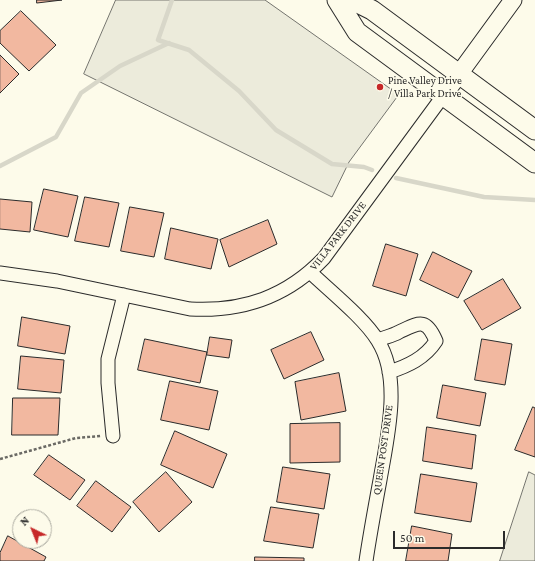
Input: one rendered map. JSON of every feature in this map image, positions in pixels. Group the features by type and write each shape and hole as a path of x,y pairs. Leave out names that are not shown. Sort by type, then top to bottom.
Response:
{"main road":[{"path":"336,0 357,32 535,163"},
{"path":"352,0 372,10 535,130"}],"street":[{"path":"443,96 513,0"},
{"name":"VILLA PARK DRIVE","path":"0,273 57,281 190,309 230,308 249,304 278,293 310,272 348,226 387,170 443,96"},
{"name":"QUEEN POST DRIVE","path":"310,272 355,315 378,340 386,356 391,394 389,423 366,561"},
{"path":"114,436 108,383 108,359 124,295"},
{"path":"378,340 399,333 415,324 424,325 431,328 436,341 431,349 411,364 389,372"}],"path":[{"path":"0,459 76,438 114,436"}],"shaded area":[{"path":"116,0 265,0 395,92 397,97 349,162 332,197 84,74"},
{"path":"529,472 535,475 535,561 500,561"}],"building":[{"path":"37,0 62,0 37,3"},
{"path":"21,11 56,45 29,71 0,43 0,31"},
{"path":"0,55 19,74 0,93"},
{"path":"44,189 78,196 68,237 34,230"},
{"path":"85,197 119,203 109,247 75,241"},
{"path":"0,199 32,202 30,232 0,229"},
{"path":"130,207 164,213 154,257 121,251"},
{"path":"268,220 277,244 229,267 220,240"},
{"path":"171,228 218,239 211,269 165,259"},
{"path":"386,244 418,254 406,296 373,286"},
{"path":"433,252 472,271 458,298 420,280"},
{"path":"503,279 521,308 482,330 464,301"},
{"path":"22,317 70,326 65,354 18,346"},
{"path":"311,332 324,360 284,379 271,350"},
{"path":"210,337 232,340 229,358 207,355"},
{"path":"145,339 207,352 200,383 138,370"},
{"path":"482,339 512,344 505,385 475,380"},
{"path":"21,356 64,360 61,393 18,389"},
{"path":"339,373 346,411 301,420 295,382"},
{"path":"170,381 218,391 209,430 161,420"},
{"path":"443,385 486,393 480,426 437,418"},
{"path":"13,398 60,398 58,435 12,435"},
{"path":"533,407 535,408 535,457 515,450"},
{"path":"340,423 340,462 290,463 290,424"},
{"path":"427,427 476,435 472,469 423,461"},
{"path":"175,431 227,454 213,488 161,465"},
{"path":"49,455 85,480 70,500 34,475"},
{"path":"283,467 330,474 324,509 277,502"},
{"path":"166,472 192,502 159,532 133,502"},
{"path":"421,474 477,483 471,522 415,513"},
{"path":"96,481 131,507 112,532 77,506"},
{"path":"271,507 319,514 313,548 264,541"},
{"path":"412,526 452,534 448,561 406,561"},
{"path":"8,536 12,538 12,549 32,549 46,557 44,561 0,561 0,553"},
{"path":"255,557 304,558 304,561 255,561"}],"waterway":[{"path":"172,0 158,40 189,50 239,91 276,130 332,164 364,167 372,170"},
{"path":"0,166 56,137 81,93 120,66 169,43"},
{"path":"396,178 484,197 535,200"}],"place":[{"name":"Pine Valley Drive / Villa Park Drive","path":"380,87"}]}
